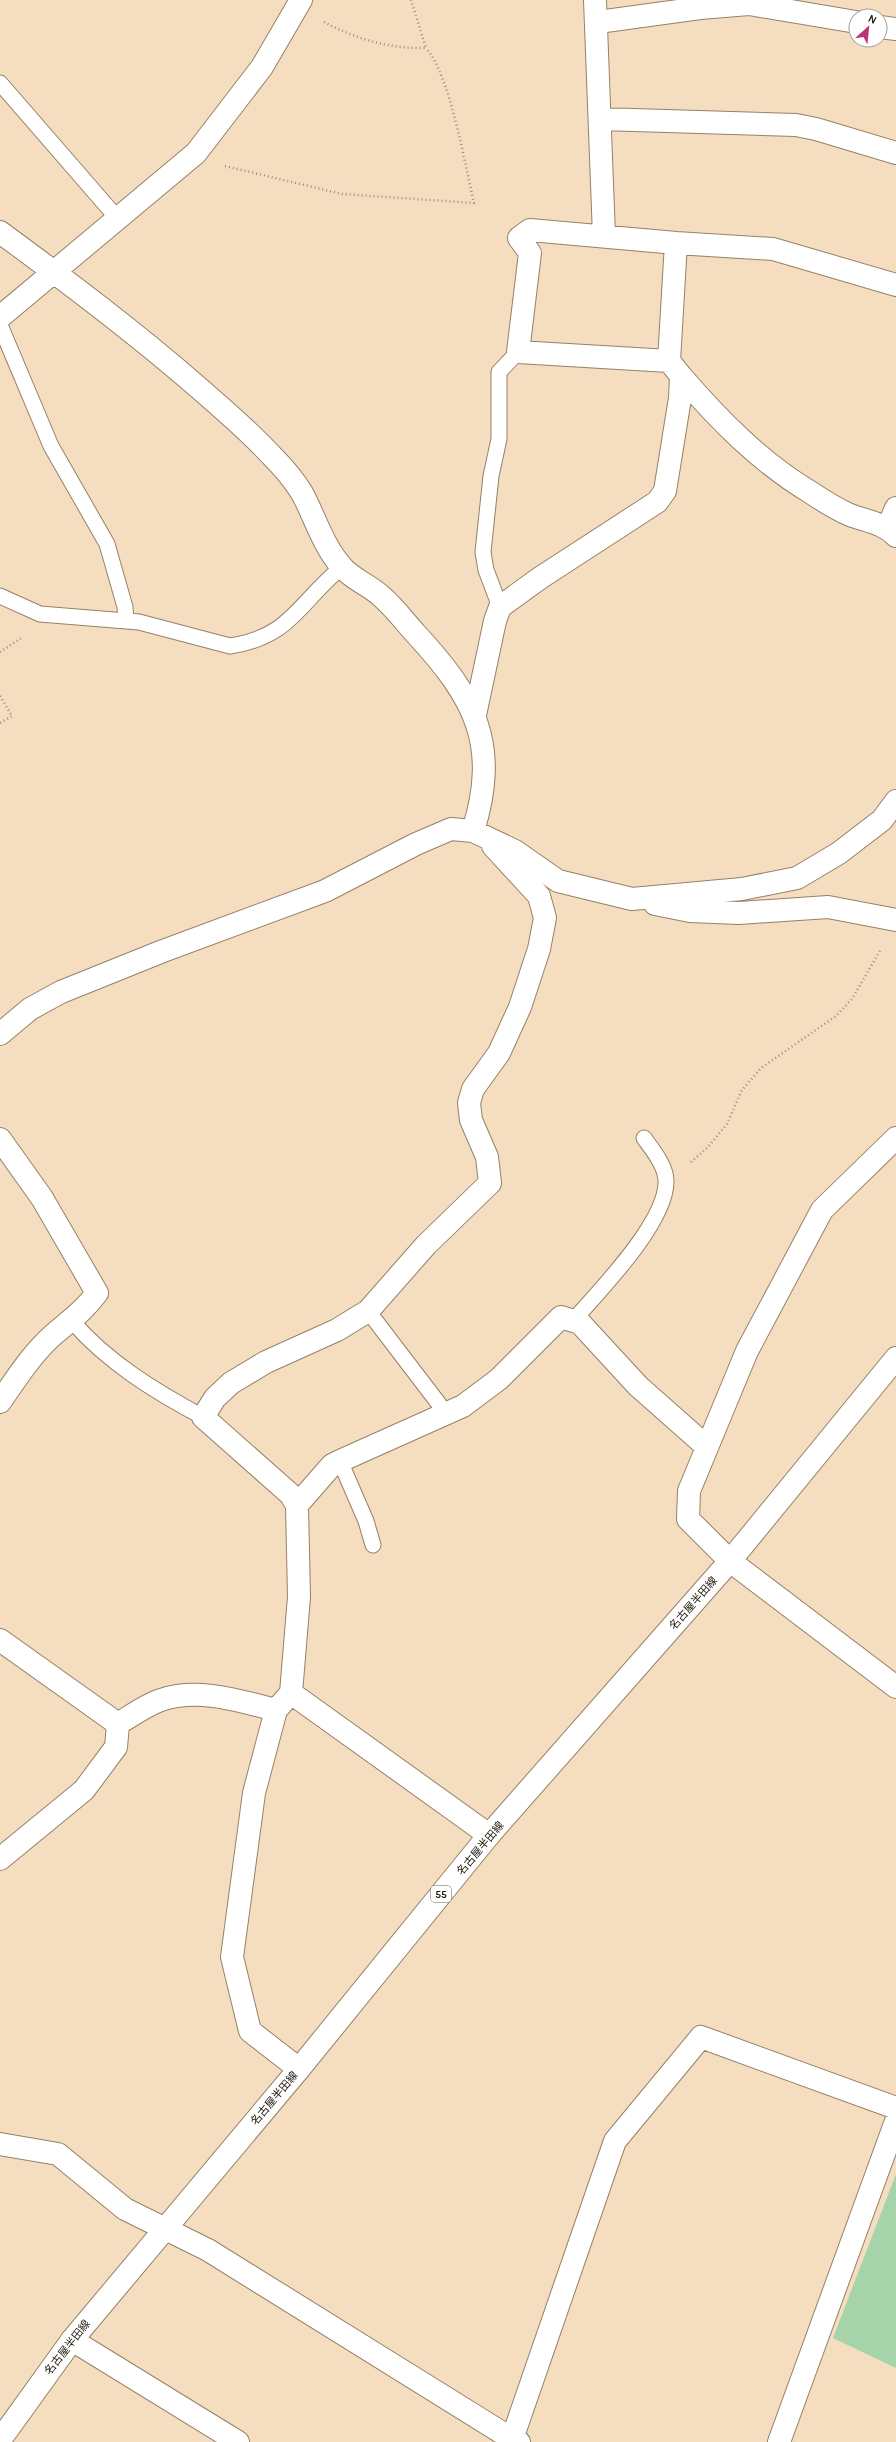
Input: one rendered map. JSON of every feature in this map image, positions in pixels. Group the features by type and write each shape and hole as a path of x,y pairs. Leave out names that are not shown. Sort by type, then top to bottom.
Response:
{"street":[{"path":"595,0 598,22 604,236"},
{"path":"598,22 749,2 848,21"},
{"path":"0,317 194,155 262,67 299,3"},
{"path":"601,119 796,125 816,129 896,154"},
{"path":"893,524 848,514 808,492 734,433 675,368 518,352 530,253 519,238 530,230 676,244 773,249 896,284"},
{"path":"0,232 144,341 242,426 273,456 301,492 320,533 342,567 381,596 433,652 467,699 475,715 484,764 480,808 480,834 539,896 545,918 539,949 520,1007 499,1053 473,1089 469,1103 471,1120 487,1157 490,1183 426,1245 368,1310 337,1330 266,1362 231,1383 215,1398 203,1417 290,1494 297,1505 299,1597 290,1694 276,1710 254,1793 232,1957 250,2031 299,2069"},
{"path":"475,715 495,621 500,607 540,578 657,502 664,491 668,478 675,368 676,244"},
{"path":"632,899 742,889 797,878 839,852 882,820 896,801"},
{"path":"0,1034 30,1009 62,992 164,951 325,891 435,834 451,829 480,834 515,851 558,881 690,911 739,913 828,907 896,920"},
{"path":"896,1138 822,1210 747,1351 689,1491 688,1519 730,1561 896,1687"},
{"path":"0,1140 42,1198 97,1294 85,1310 52,1336 29,1361 0,1402"},
{"path":"297,1505 332,1466 340,1461 463,1406 499,1379 561,1317 580,1323 638,1386 707,1447"},
{"name":"名古屋半田線","path":"0,2440 72,2340 164,2228 299,2069 489,1835 730,1561 896,1358"},
{"path":"0,1640 118,1724"},
{"path":"290,1694 489,1835"},
{"path":"118,1724 159,1700 179,1695 199,1695 238,1701 276,1710"},
{"path":"0,1859 84,1790 116,1747 118,1724"},
{"path":"0,2144 58,2154 125,2209 208,2250 514,2441 616,2141 701,2037 896,2108"},
{"path":"779,2442 896,2121"},
{"path":"72,2340 238,2442"}],"lane":[{"path":"0,83 118,219"},
{"path":"0,326 3,328 51,446 107,544 125,607 126,621"},
{"path":"500,607 486,570 483,552 492,476 499,439 499,372 518,352"},
{"path":"0,596 40,614 139,622 230,646 245,644 269,636 290,620 328,579 342,567"},
{"path":"573,1321 616,1272 649,1227 662,1205 666,1180 657,1158 644,1138"},
{"path":"368,1310 438,1404 443,1414"},
{"path":"72,1321 87,1338 137,1378 173,1401 203,1417"},
{"path":"340,1461 366,1521 373,1545"}],"path":[{"path":"194,155 201,161 342,194 474,202 443,76 433,56 426,48 411,0"},
{"path":"299,3 338,29 380,44 426,48"},
{"path":"0,696 12,716 0,723"},
{"path":"666,1180 680,1172 708,1147 726,1124 742,1090 761,1068 836,1016 852,999 892,932 896,920"}],"green space":[{"path":"896,2174 896,2368 833,2338"}]}
